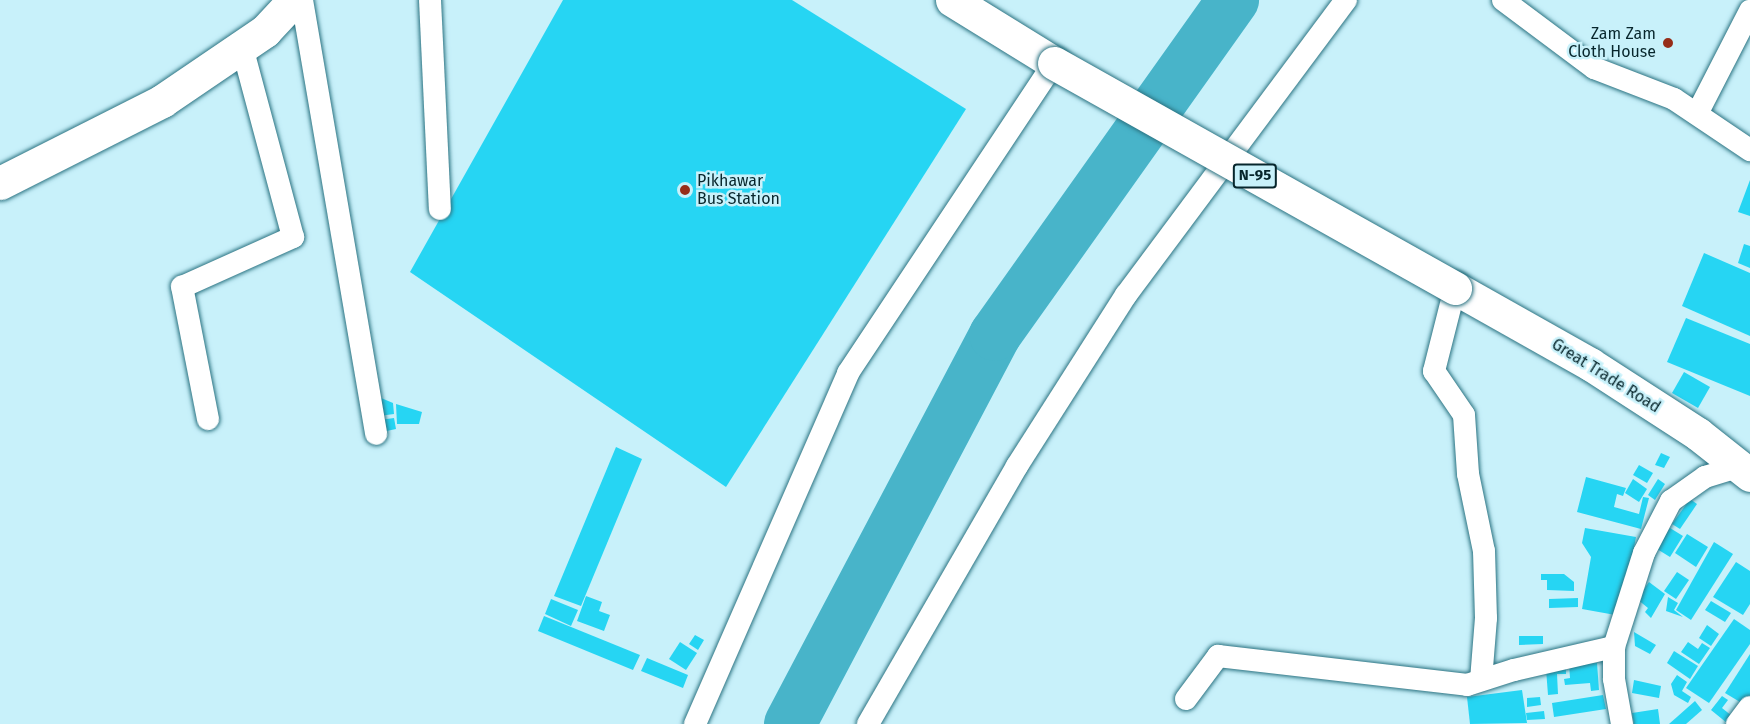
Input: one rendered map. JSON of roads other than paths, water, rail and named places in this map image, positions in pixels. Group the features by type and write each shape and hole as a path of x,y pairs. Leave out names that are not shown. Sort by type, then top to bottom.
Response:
{"main road":[{"path":"0,183 162,101 265,31 294,0"},
{"name":"N-95","path":"952,0 1054,63 1455,288"},
{"name":"Great Trade Road","path":"1455,288 1590,364 1747,467"}],"street":[{"path":"302,0 376,434"},
{"path":"430,0 440,209"},
{"path":"868,724 1017,466 1126,295 1346,0"},
{"path":"1503,0 1594,68 1674,99 1750,150"},
{"path":"1697,114 1750,11"},
{"path":"208,419 182,287 293,237 242,46"},
{"path":"695,724 848,373 1054,63"},
{"path":"1455,288 1434,371 1464,415 1468,474 1484,551 1486,618 1481,680"},
{"path":"1622,724 1614,679 1614,647 1644,553 1671,501 1705,477 1747,467"},
{"path":"1186,699 1218,656 1467,685 1614,647"},
{"path":"1737,724 1750,707"}],"waterway":[{"path":"790,724 995,335 1233,0"}],"place":[{"name":"Zam Zam Cloth House","path":"1668,43"},
{"name":"Pikhawar Bus Station","path":"685,190"}]}
